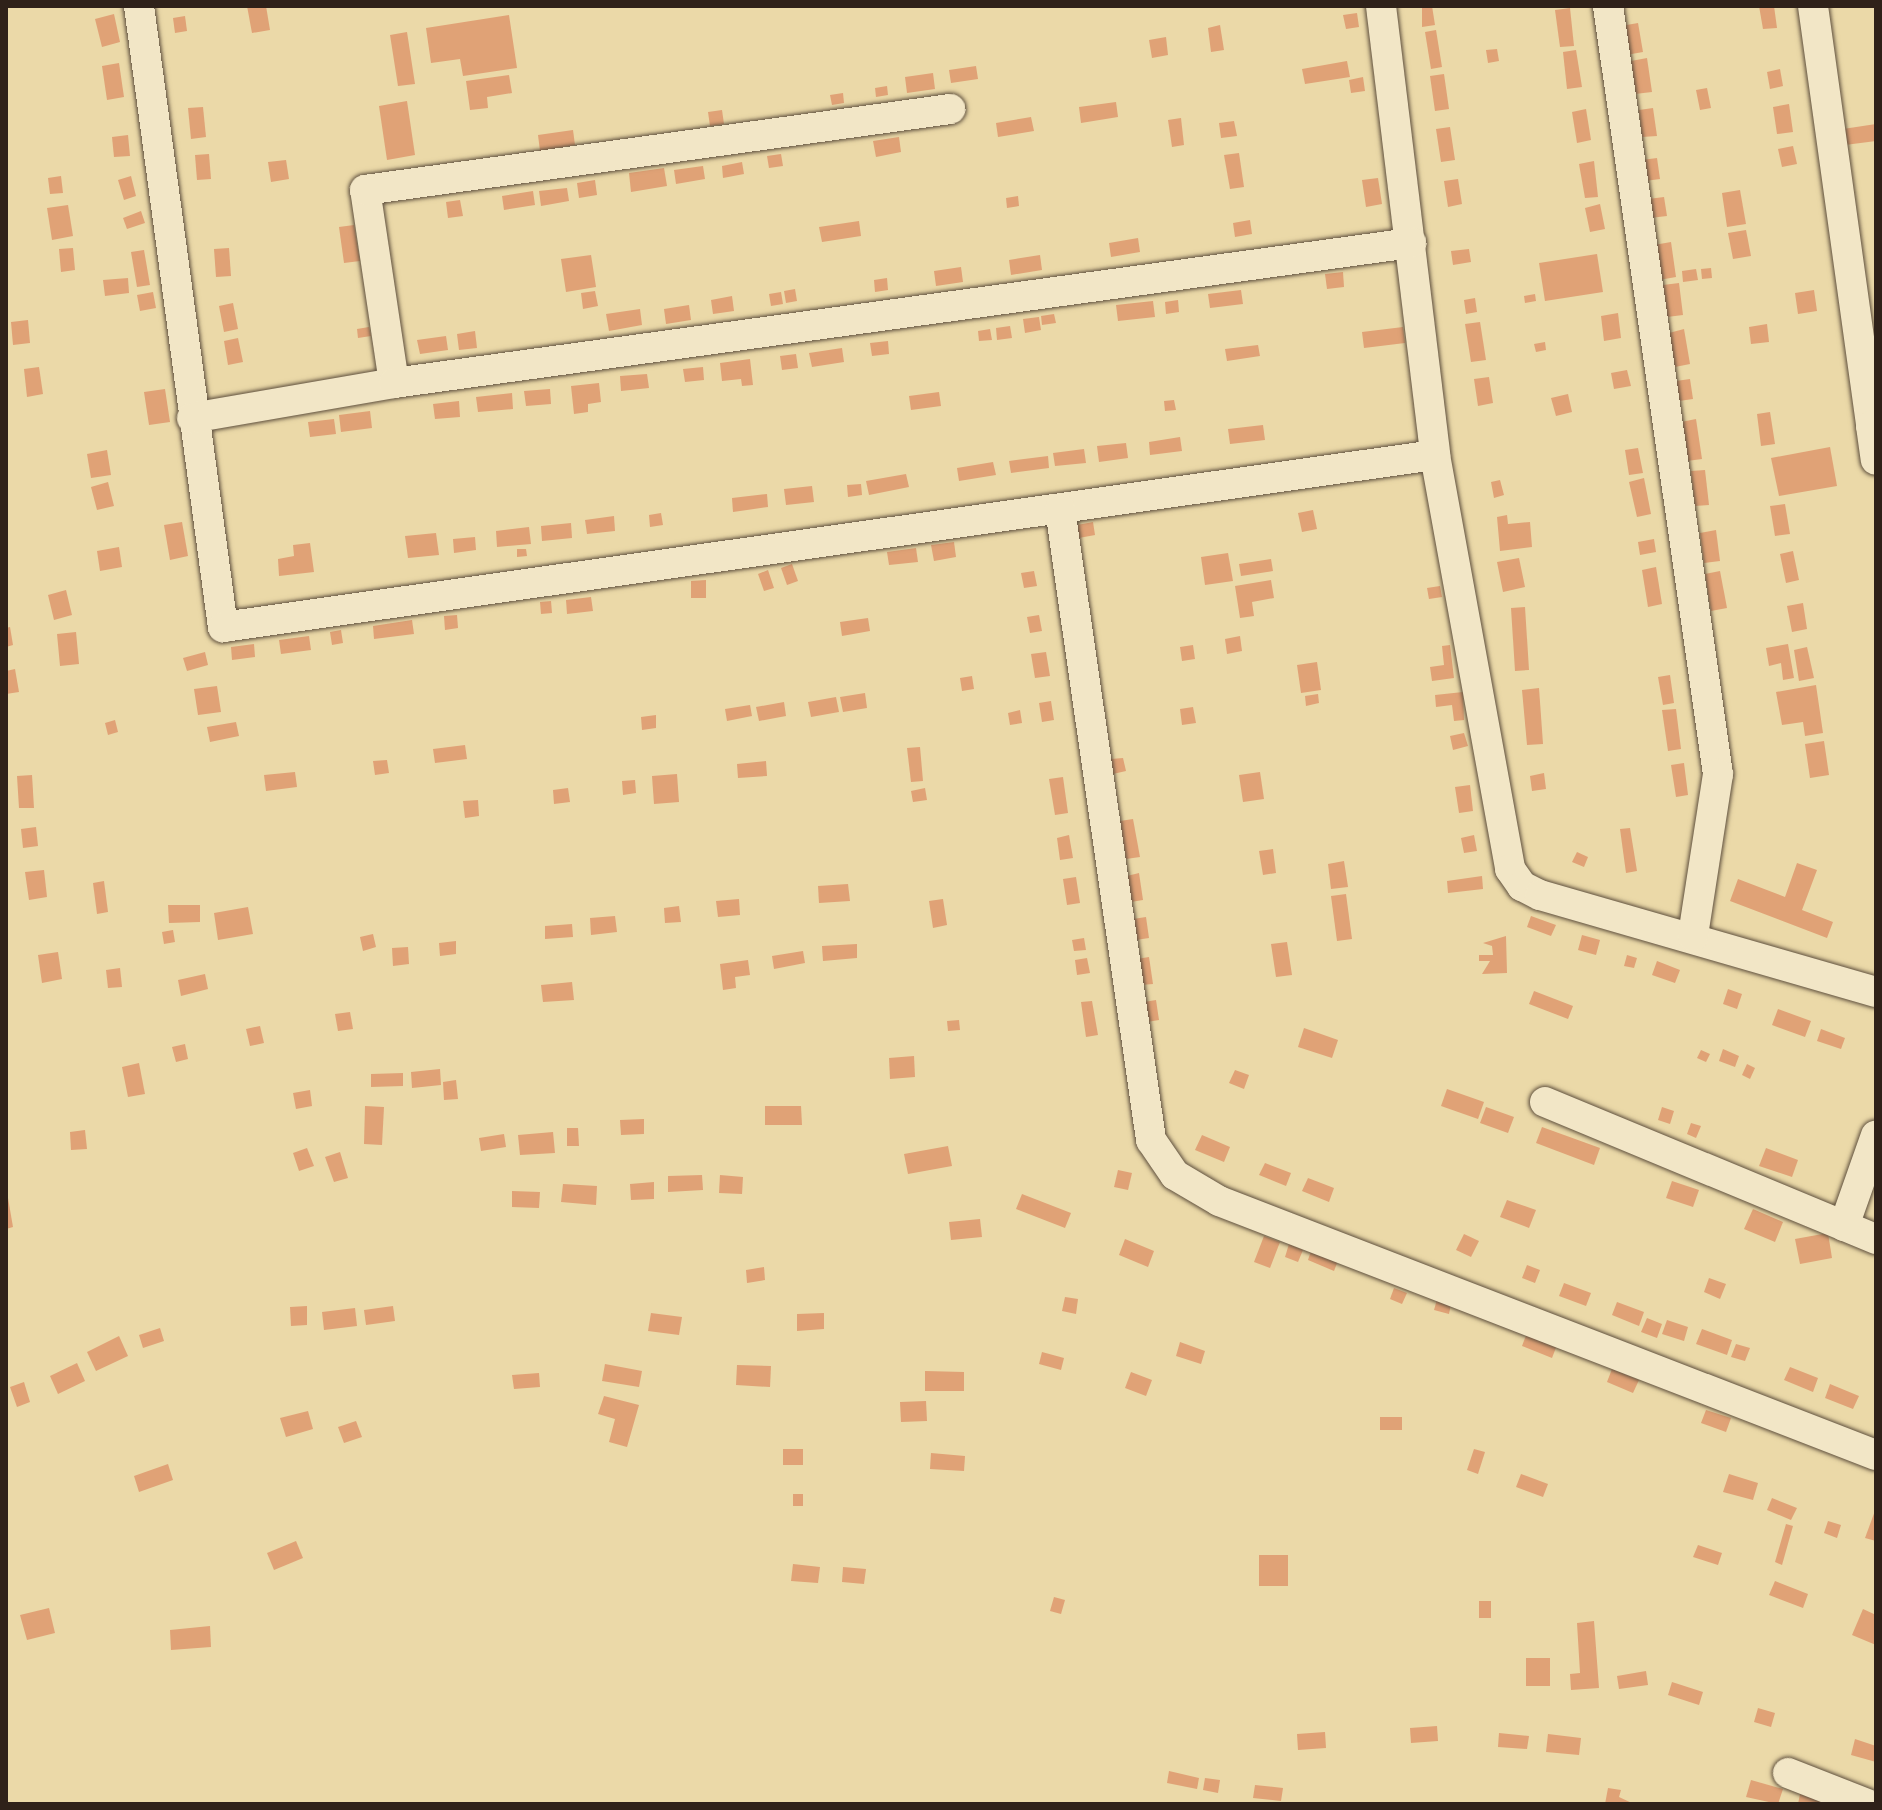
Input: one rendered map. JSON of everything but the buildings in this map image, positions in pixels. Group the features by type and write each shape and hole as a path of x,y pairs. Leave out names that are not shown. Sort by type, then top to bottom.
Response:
{"street":[{"path":"139,6 192,418 223,627 1435,455"},
{"path":"1381,6 1435,455 1510,869 1522,886 1540,895 1693,936 1876,992"},
{"path":"1608,6 1718,774 1693,936"},
{"path":"1813,6 1876,460"},
{"path":"394,383 365,190 950,109"},
{"path":"192,418 394,383 1411,243"},
{"path":"1060,509 1151,1140 1175,1175 1219,1201 1876,1455"},
{"path":"1545,1102 1876,1239"},
{"path":"1844,1226 1876,1135"},
{"path":"1788,1773 1867,1804"}]}
